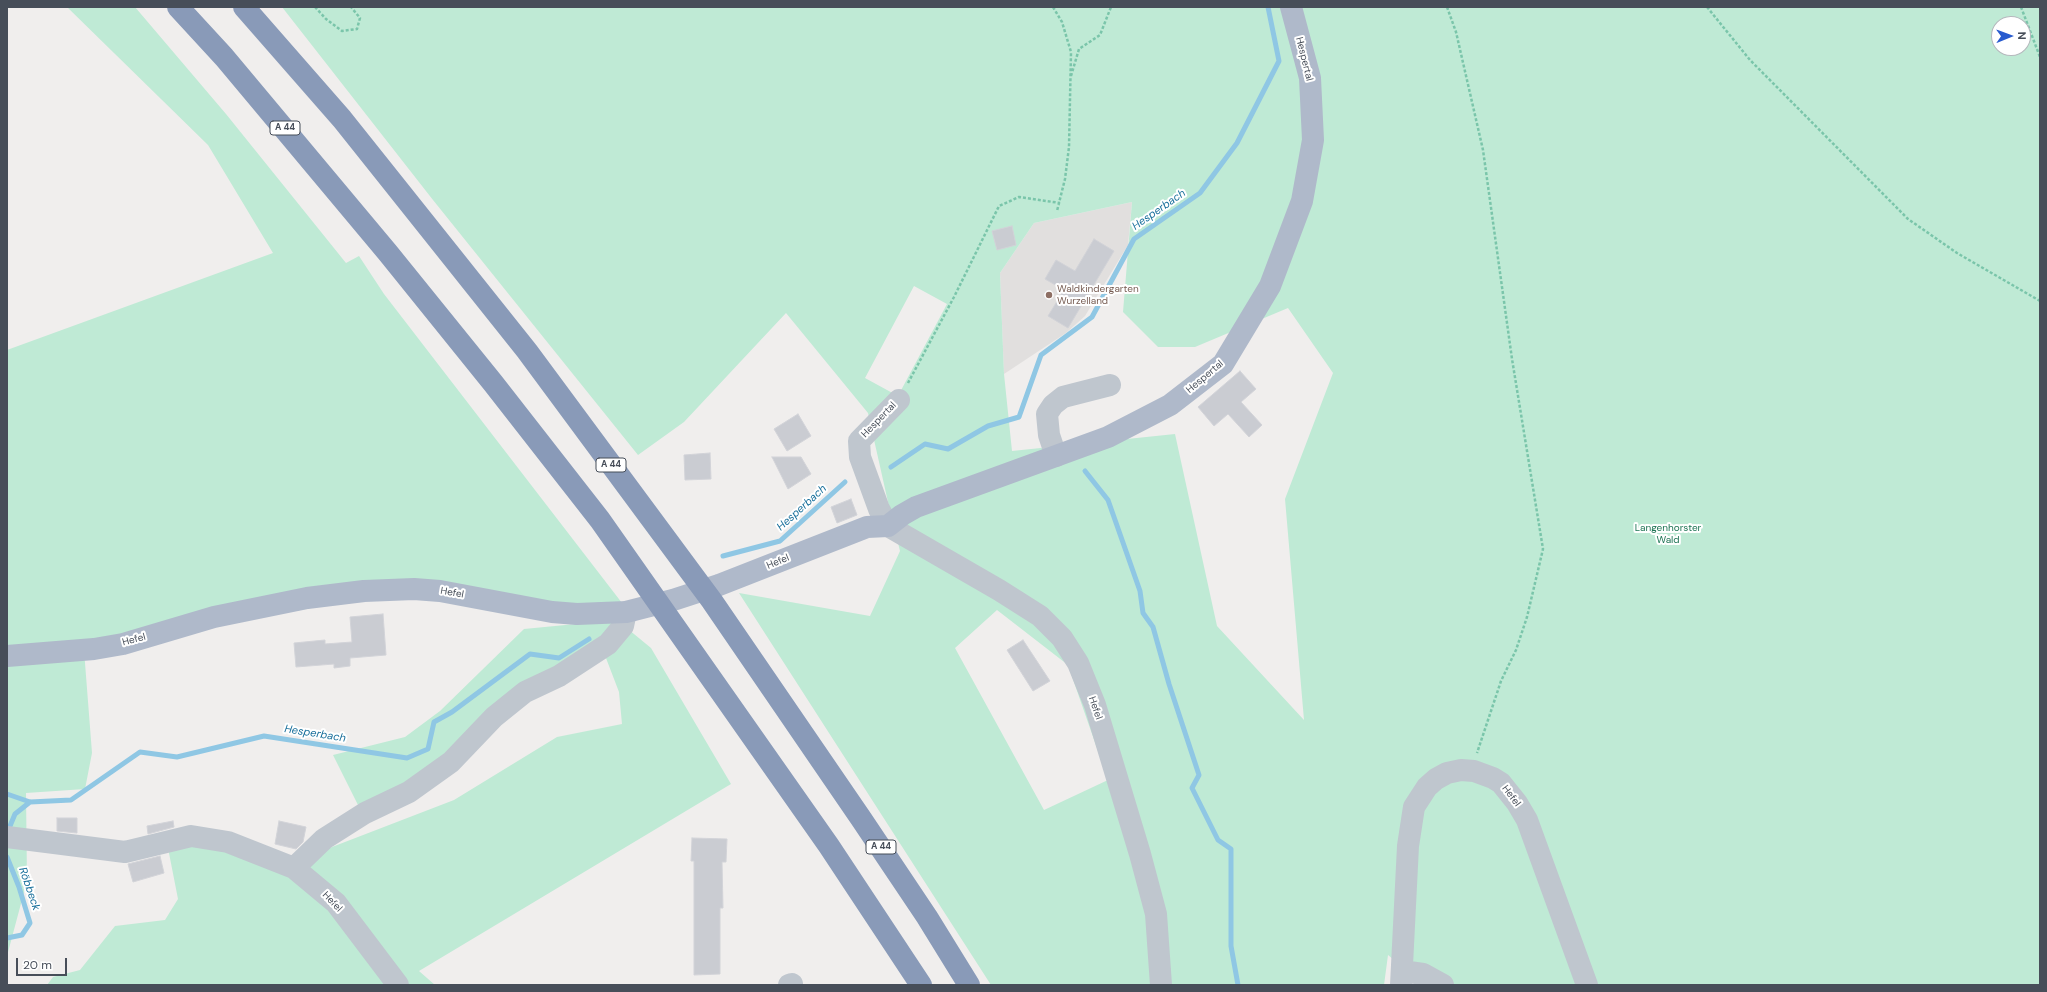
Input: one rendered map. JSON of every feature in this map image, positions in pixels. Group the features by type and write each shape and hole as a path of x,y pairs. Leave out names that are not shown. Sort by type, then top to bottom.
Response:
{"highway":[{"name":"A 44","path":"178,7 224,57 388,253 493,383 600,520 834,853 921,985"},
{"name":"A 44","path":"244,7 342,120 527,351 712,601 927,917 969,985"}],"main road":[{"name":"Hespertal","path":"888,526 902,515 916,507 1108,437 1170,405 1223,364 1270,286 1302,201 1313,140 1310,78 1291,7"},
{"name":"Hefel","path":"7,656 94,649 124,644 214,617 307,598 364,591 414,589 440,591 552,612 577,614 626,612 673,600 719,585 867,527 888,526"}],"street":[{"path":"1056,456 1049,435 1047,414 1053,405 1063,398 1110,385"},
{"name":"Hespertal","path":"888,526 879,509 860,457 859,441 899,400"},
{"name":"Hefel","path":"888,526 999,590 1040,616 1062,638 1078,663 1095,705 1140,854 1156,914 1161,985"},
{"path":"294,868 324,839 365,813 409,792 451,762 494,717 525,692 559,676 608,644 623,626 626,612"},
{"name":"Hefel","path":"1402,978 1408,846 1414,807 1427,787 1436,779 1447,773 1461,770 1484,773 1501,783 1517,803 1527,820 1587,985"},
{"name":"Hefel","path":"7,837 125,852 191,836 228,842 294,868 336,903 398,985"},
{"path":"1402,978 1423,974 1443,985"}],"path":[{"path":"315,7 326,19 342,31 357,29 360,18 351,7"},
{"path":"1053,7 1062,22 1071,52 1069,82 1069,147 1058,211"},
{"path":"1069,82 1079,49 1100,35 1111,7"},
{"path":"1447,7 1456,32 1482,150 1512,359 1542,549 1527,617 1516,650 1501,681 1474,760"},
{"path":"1707,7 1750,60 1908,219 1957,253 2040,301"},
{"path":"2022,7 2040,57"},
{"path":"899,400 954,297 999,206 1019,197 1060,203"}],"shaded area":[{"name":"Waldkindergarten Wurzelland","path":"1132,202 1128,245 1085,316 1066,333 1004,374 1000,273 1034,223"}],"green space":[{"path":"67,7 135,7 226,114 346,263 359,256 384,294 622,603 626,612 414,589 84,650 92,753 85,789 26,793 27,881 7,956 7,350 273,253 208,145"},
{"name":"Langenhorster Wald","path":"282,7 2040,7 2040,985 1425,985 1388,955 1384,985 991,985 739,593 870,616 900,551 868,413 786,313 684,422 638,455 433,200","holes":["1132,202 1123,312 1158,347 1195,347 1288,308 1333,373 1285,499 1304,720 1217,626 1175,434 1012,451 1004,374 1000,273 1034,223","914,286 947,304 898,396 865,378","997,610 1068,665 1108,780 1044,810 955,648"]},
{"path":"617,620 651,648 731,784 419,971 435,985 47,985 53,977 80,970 115,926 165,920 178,899 168,848 215,843 299,877 319,852 454,800 557,737 622,724 619,692 601,645 451,758 362,813 333,755 405,737 440,711 524,629"}],"building":[{"path":"1012,226 1016,245 997,250 992,231"},
{"path":"1094,239 1114,251 1068,328 1048,316 1064,290 1045,279 1056,260 1075,271"},
{"path":"1240,371 1256,389 1241,402 1262,425 1249,437 1228,414 1214,426 1198,407"},
{"path":"798,414 811,436 787,451 774,429"},
{"path":"710,453 711,479 685,480 684,455"},
{"path":"772,457 801,457 811,474 788,489"},
{"path":"851,499 857,515 837,523 831,507"},
{"path":"383,614 386,655 350,658 350,666 334,668 334,664 296,667 294,643 325,640 325,644 352,642 350,617"},
{"path":"1023,640 1050,681 1033,691 1007,650"},
{"path":"57,818 77,818 77,833 57,831"},
{"path":"173,821 174,827 148,834 147,826"},
{"path":"279,821 306,827 303,842 296,849 275,844"},
{"path":"692,838 727,839 726,862 722,862 723,908 720,908 720,974 694,975 694,861 691,861"},
{"path":"160,856 164,873 133,882 128,864"}],"waterway":[{"name":"Hesperbach","path":"891,467 925,444 948,449 988,426 1019,417 1041,355 1092,317 1134,239 1200,193 1237,143 1279,61 1268,7"},
{"path":"1085,471 1108,500 1140,591 1143,613 1153,627 1169,684 1199,775 1192,788 1218,840 1231,849 1231,946 1238,985"},
{"name":"Hesperbach","path":"723,556 780,541 845,482"},
{"name":"Hesperbach","path":"7,794 30,802 71,800 140,752 177,757 264,736 407,758 428,749 434,722 452,712 530,654 559,658 589,639"},
{"name":"Röbbeck","path":"10,826 15,814 30,802"},
{"name":"Röbbeck","path":"7,857 19,887 30,923 22,935 7,938"}],"place":[{"name":"Waldkindergarten Wurzelland","path":"1049,295"}]}
